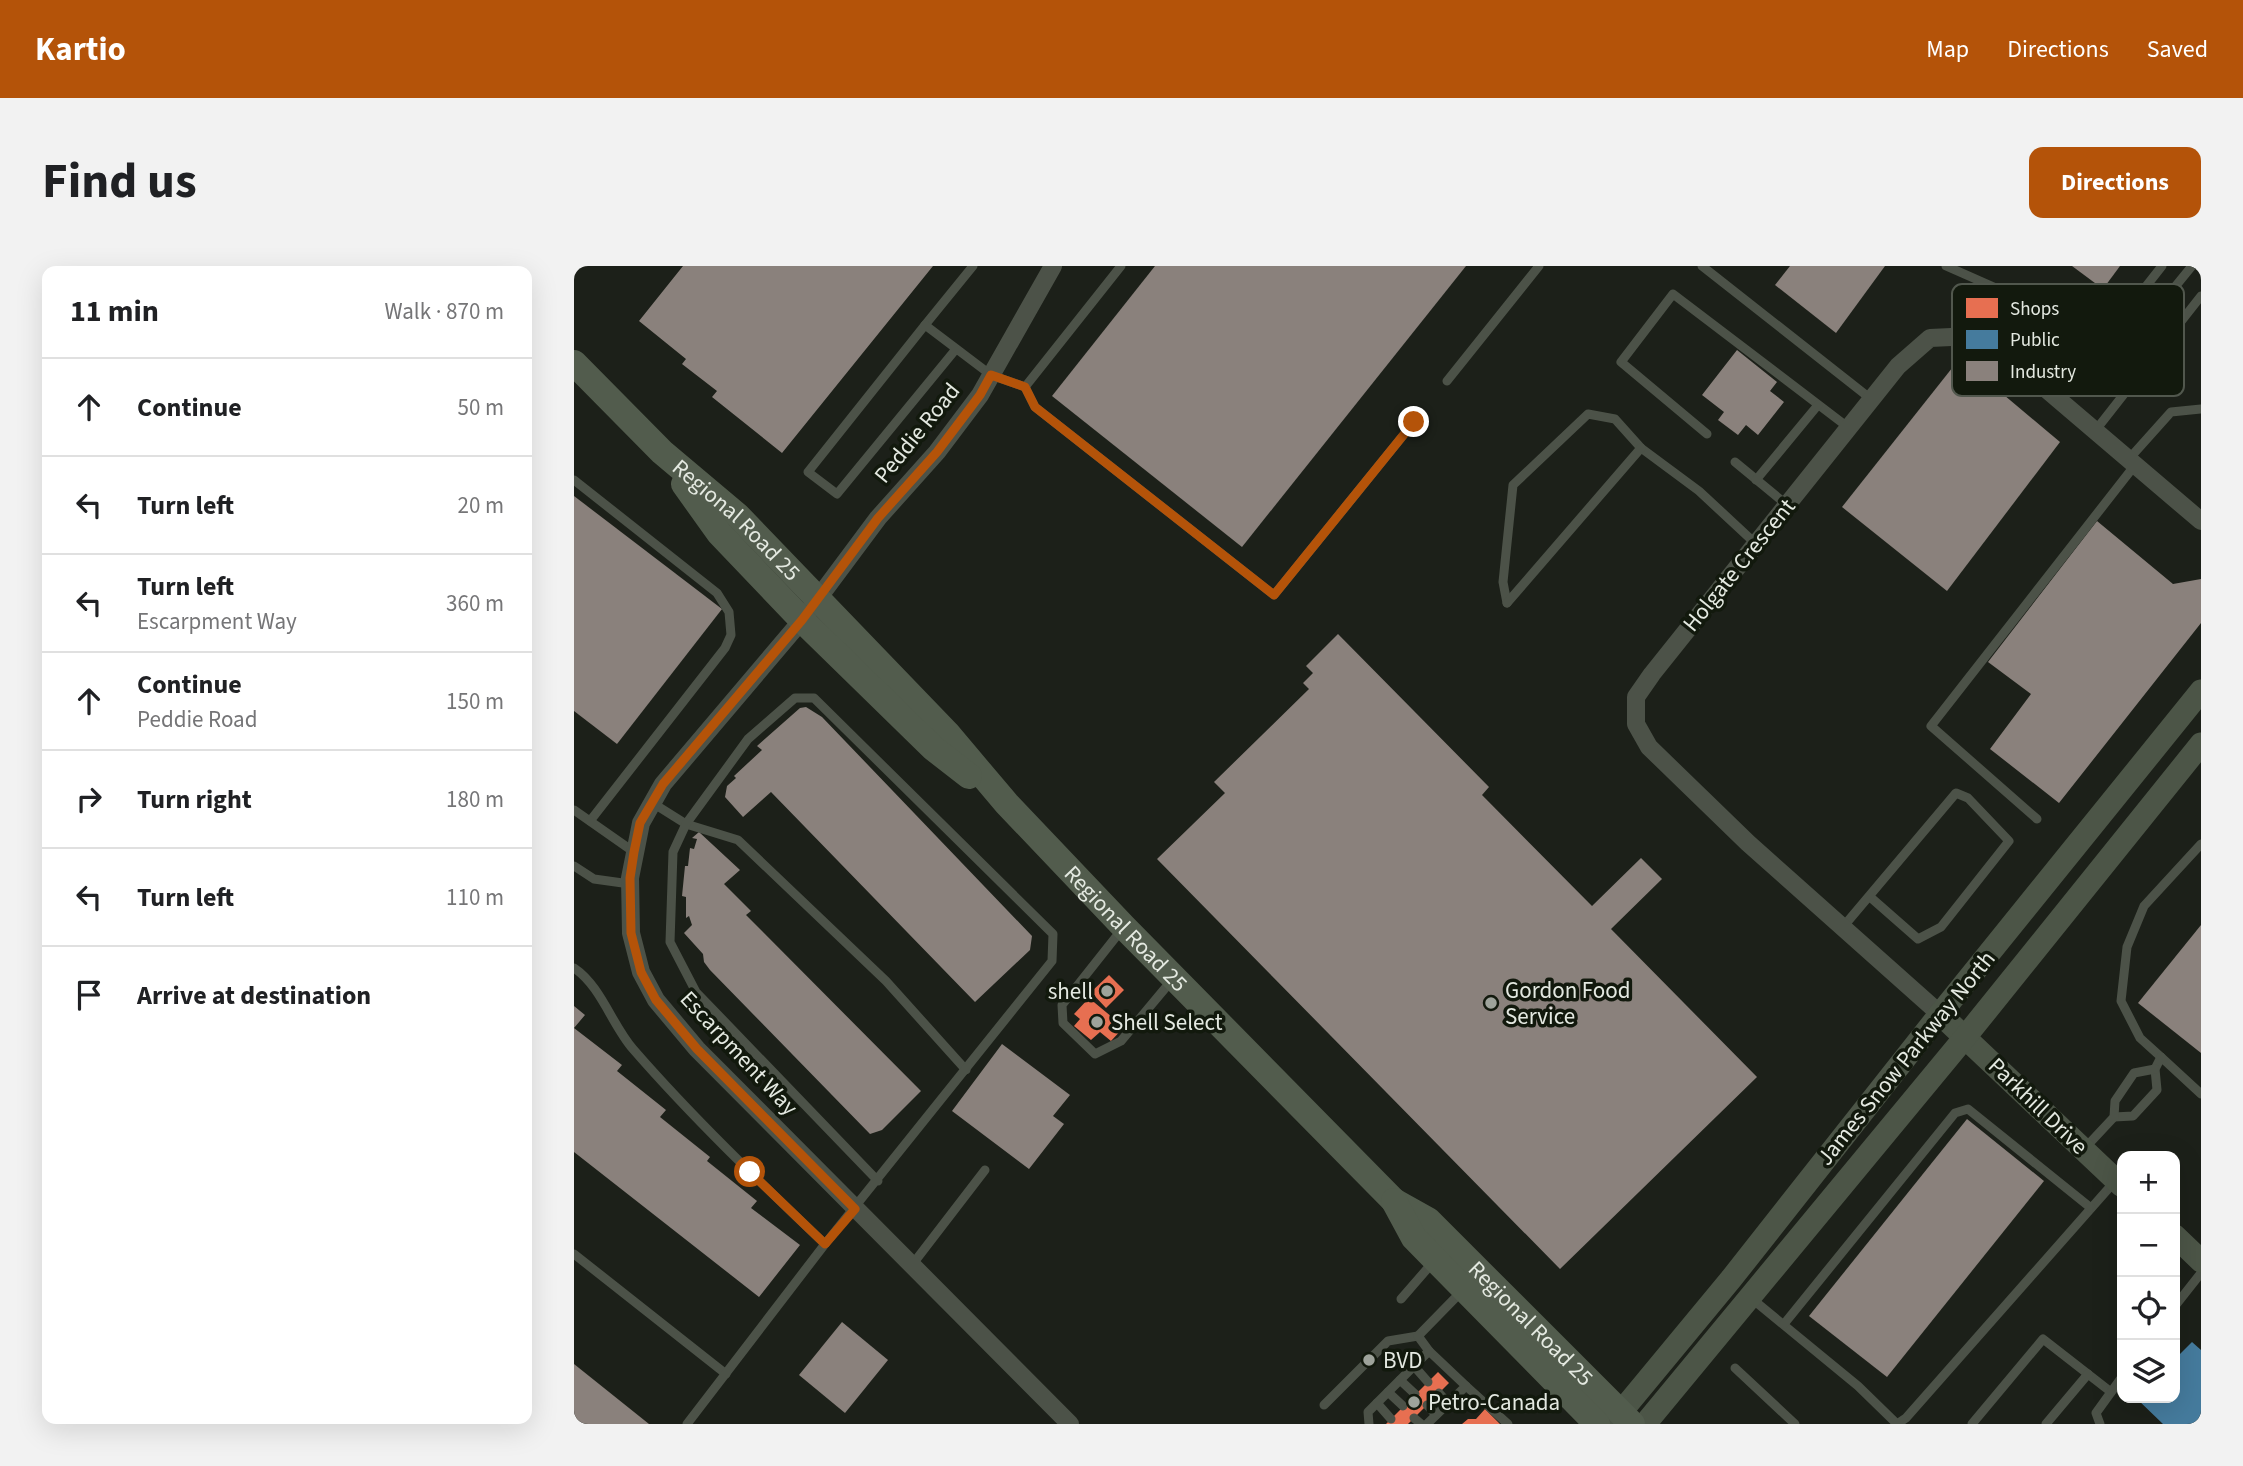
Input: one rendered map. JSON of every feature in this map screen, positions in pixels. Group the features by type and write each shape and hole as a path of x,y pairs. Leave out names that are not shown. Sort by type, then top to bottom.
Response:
{"main road":[{"name":"Regional Road 25","path":"574,363 662,453 738,516 947,733 1007,804 1124,927 1394,1201 1428,1220 1615,1421"},
{"name":"Regional Road 25","path":"662,453 719,533 802,620 933,748 1007,804"},
{"name":"James Snow Parkway North","path":"1645,1424 1749,1297 2201,691"},
{"name":"James Snow Parkway North","path":"1615,1421 1731,1279 2201,744"},
{"name":"Parkhill Drive","path":"1954,1025 2117,1181"},
{"name":"Regional Road 25","path":"1394,1201 1414,1238 1463,1290 1615,1421"},
{"path":"2180,1241 2201,1261"}],"street":[{"name":"Peddie Road","path":"802,620 878,518 937,452 980,395 1053,266"},
{"name":"Holgate Crescent","path":"1952,337 1930,338 1898,366 1871,399 1636,697 1636,724 1649,747 1748,843 1954,1025"},
{"path":"2055,397 2201,521"},
{"name":"Escarpment Way","path":"802,620 663,784 640,823 630,884 631,933 641,972 656,1000 697,1049 1070,1424"}],"lane":[{"path":"956,349 837,494 808,472 973,266"},
{"path":"1025,387 1121,266"},
{"path":"1447,381 1539,266"},
{"path":"1702,266 1871,399"},
{"path":"1946,266 1987,284"},
{"path":"2148,284 2162,266"},
{"path":"2177,284 2192,266"},
{"path":"1707,434 1621,362 1673,294 1849,428"},
{"path":"2184,318 2201,296"},
{"path":"925,325 991,375 1025,387 1035,407 1274,595 1414,422"},
{"path":"2095,431 2122,396"},
{"path":"1756,480 1818,405"},
{"path":"2038,819 1931,726 2171,412 2201,409"},
{"path":"1641,448 1507,603 1503,582 1513,485 1588,414 1615,419 1641,448 1699,491 1756,544"},
{"path":"1735,462 1787,505"},
{"path":"574,480 718,593 729,611 732,635 719,656 590,821"},
{"path":"687,1424 825,1244 878,1181 1052,961 1052,934 814,698 795,698 748,739 686,824 673,852 670,942 696,992 878,1181"},
{"path":"1843,927 1869,896 1956,793 1968,798 2009,841 1941,927 1918,939 1869,896"},
{"path":"651,802 686,824 738,840 886,981 966,1070"},
{"path":"574,810 634,852"},
{"path":"2201,844 2144,906 2127,947 2120,1001 2140,1038 2201,1094"},
{"path":"574,866 594,879 630,884"},
{"path":"1124,927 1062,1005 1063,1023 1095,1055 1121,1041 1174,978"},
{"path":"574,968 587,977 621,1035 659,1079 825,1244"},
{"path":"2114,1117 2133,1116 2157,1090 2155,1069 2161,1057"},
{"path":"2084,1149 2114,1117 2115,1101 2134,1073 2155,1069"},
{"path":"1784,1324 1955,1113 1968,1109 2091,1208"},
{"path":"912,1265 985,1170"},
{"path":"1749,1297 1858,1386 1897,1424 1906,1418 2091,1208 2117,1185"},
{"path":"574,1254 726,1374"},
{"path":"1401,1299 1435,1260"},
{"path":"2180,1300 2201,1273"},
{"path":"1324,1405 1388,1341 1418,1336 1463,1290"},
{"path":"1418,1336 1429,1351 1508,1424"},
{"path":"1972,1424 2043,1339 2111,1392"},
{"path":"1369,1424 1368,1412 1429,1351"},
{"path":"1414,1366 1428,1382"},
{"path":"1735,1368 1795,1424"},
{"path":"2046,1424 2088,1374"},
{"path":"1400,1380 1415,1395"},
{"path":"2100,1424 2096,1413 2117,1384"},
{"path":"1427,1424 1466,1386"},
{"path":"1388,1392 1404,1406"},
{"path":"1438,1393 1448,1404"},
{"path":"1377,1403 1391,1419"},
{"path":"1427,1405 1436,1415"}],"building: Shops":[{"name":"shell","path":"1109,975 1124,990 1106,1008 1091,992"},
{"name":"Shell Select","path":"1089,998 1124,1027 1111,1041 1100,1032 1091,1040 1074,1026 1080,1019 1074,1014"},
{"path":"1438,1372 1449,1383 1408,1424 1386,1424"},
{"path":"1485,1409 1500,1424 1462,1424 1468,1419 1476,1419"}],"building: Public":[{"path":"2192,1342 2201,1350 2201,1424 2163,1424 2141,1403 2180,1403 2180,1354"}],"building: Industry":[{"path":"683,266 933,266 782,453 712,397 717,391 682,364 686,359 639,321"},
{"path":"1155,266 1466,266 1242,547 1052,396"},
{"path":"1790,266 1885,266 1836,333 1775,285"},
{"path":"2072,266 2120,266 2107,284 2096,284"},
{"path":"1737,350 1777,382 1770,391 1784,402 1758,435 1746,425 1738,435 1718,420 1724,412 1702,395"},
{"path":"1952,368 1952,396 2005,396 2060,442 1947,591 1842,507"},
{"path":"574,496 722,609 617,744 574,711"},
{"path":"2097,521 2173,584 2201,579 2201,623 2059,803 1990,749 2031,694 1988,662"},
{"name":"Gordon Food Service","path":"1338,634 1489,787 1482,795 1592,906 1641,858 1662,879 1611,929 1757,1077 1560,1269 1157,859 1225,793 1214,782 1309,689 1303,683 1313,673 1306,666"},
{"path":"806,707 822,717 1032,936 1030,950 975,1002 771,792 743,817 725,797 727,786 736,778 734,776 762,750 757,746 800,708"},
{"path":"699,832 740,870 724,884 751,911 746,915 921,1091 882,1130 870,1134 710,970 704,962 703,954 684,933 692,925 689,916 686,918 686,897 682,896 685,866 688,866 690,848 694,849 697,839 692,838"},
{"path":"2201,925 2201,1053 2138,1003"},
{"path":"574,1006 585,1015 574,1028"},
{"path":"574,1028 622,1065 617,1071 666,1110 660,1117 710,1157 707,1161 757,1201 751,1208 800,1245 759,1297 574,1152"},
{"path":"1002,1044 1070,1095 1053,1116 1064,1124 1029,1169 952,1111"},
{"path":"1967,1119 2044,1181 1887,1377 1809,1316"},
{"path":"842,1322 888,1360 845,1413 799,1375"},
{"path":"574,1364 649,1424 574,1424"}],"place":[{"name":"shell","path":"1107,991"},
{"name":"Gordon Food Service","path":"1491,1003"},
{"name":"Shell Select","path":"1097,1022"},
{"name":"BVD","path":"1369,1360"},
{"name":"Petro-Canada","path":"1414,1402"}],"route":[{"path":"750,1172 825,1244 855,1209 697,1049 656,1000 641,972 631,933 630,878 640,823 663,784 802,620 878,518 937,452 980,395 991,375 1025,387 1035,407 1274,595 1414,422"}]}
